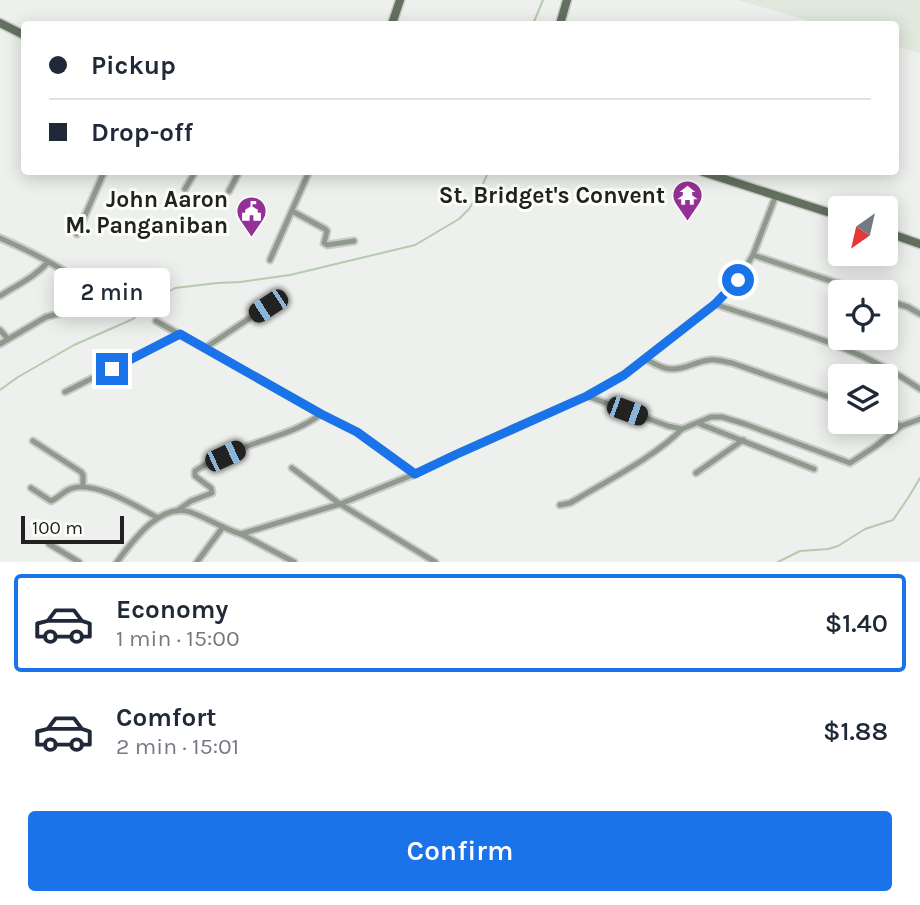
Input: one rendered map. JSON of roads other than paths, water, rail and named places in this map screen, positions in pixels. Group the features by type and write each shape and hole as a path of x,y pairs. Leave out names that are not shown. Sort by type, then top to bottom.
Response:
{"main road":[{"path":"393,21 401,0"},
{"path":"561,21 566,0"},
{"path":"0,23 21,34"},
{"path":"713,175 828,212"},
{"path":"898,236 920,244"}],"street":[{"path":"77,234 103,175"},
{"path":"186,189 193,175"},
{"path":"229,191 237,175"},
{"path":"270,260 308,175"},
{"path":"241,534 340,504 415,474 587,396 624,375 715,304 738,280 753,255 776,195"},
{"path":"292,211 325,229 327,231 324,243 327,245 354,241"},
{"path":"0,238 48,261 84,287 95,299 83,307 46,317 0,344"},
{"path":"753,255 828,280"},
{"path":"0,296 33,275 48,261"},
{"path":"715,304 844,347 898,374 920,389"},
{"path":"898,304 920,314"},
{"path":"205,348 268,306"},
{"path":"156,321 357,432 415,474"},
{"path":"0,330 8,339"},
{"path":"65,392 180,334"},
{"path":"645,359 673,370 708,360 718,360 828,397"},
{"path":"587,396 682,429 711,417 722,418 850,463 901,426 920,419"},
{"path":"117,562 143,530 158,519 212,492 211,488 195,476 198,468 240,449 271,439 321,414"},
{"path":"699,424 814,469"},
{"path":"559,505 570,503 588,493 674,438 682,429"},
{"path":"696,473 743,440"},
{"path":"33,441 81,472 83,487"},
{"path":"292,468 340,504 435,562"},
{"path":"31,488 51,501 71,488 83,487 122,499 158,519"},
{"path":"178,510 192,512 294,562"},
{"path":"197,562 223,527"},
{"path":"49,544 79,562"},
{"path":"278,562 282,556"}],"waterway":[{"path":"534,21 543,0"},
{"path":"0,390 74,345 133,319 175,288 290,275 415,245 459,219 469,209 487,175"},
{"path":"778,562 800,551 838,546 865,529 893,520 920,478"}],"place":[{"name":"St. Bridget's Convent","path":"688,222"},
{"name":"John Aaron M. Panganiban","path":"251,239"}]}
